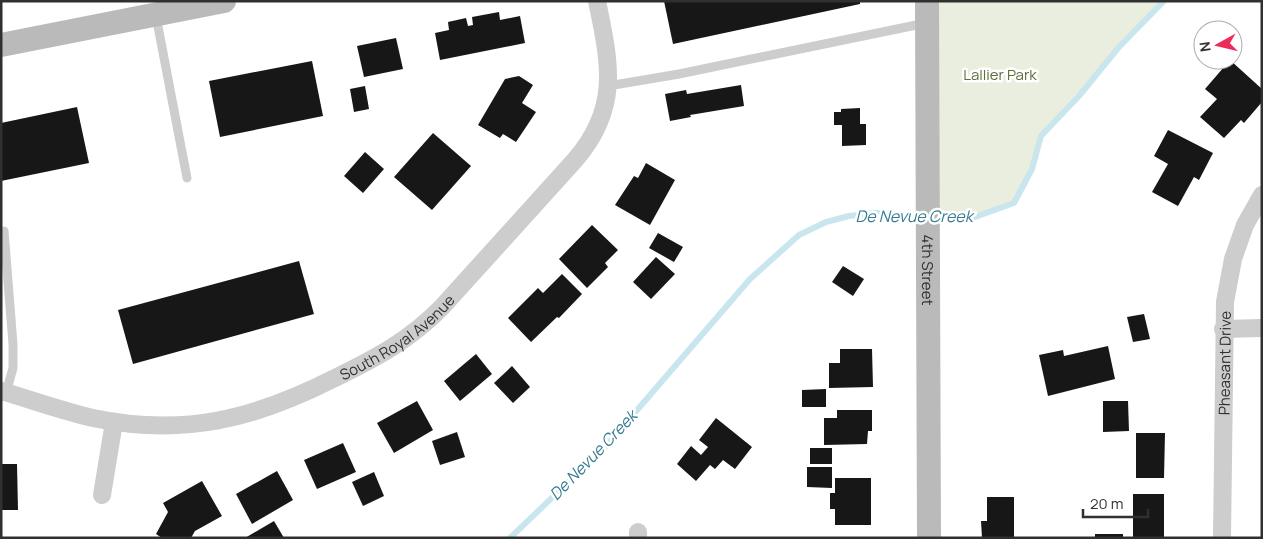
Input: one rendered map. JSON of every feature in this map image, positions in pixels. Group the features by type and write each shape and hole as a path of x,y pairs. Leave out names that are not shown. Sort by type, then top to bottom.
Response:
{"street":[{"path":"1,45 156,15 183,6 224,1"},
{"name":"South Royal Avenue","path":"4,392 75,413 114,422 149,425 206,423 246,415 274,406 372,360 400,343 421,327 442,307 579,155 597,126 604,107 608,86 608,59 597,1"},
{"name":"4th Street","path":"927,12 929,538"},
{"name":"Pheasant Drive","path":"1222,538 1223,329 1225,302 1233,259 1245,226 1262,195"},
{"path":"1223,329 1262,328"},
{"path":"102,495 114,422"}],"lane":[{"path":"608,86 679,74 927,12"},
{"path":"156,15 187,178"},
{"path":"4,231 13,344 13,368 4,392"}],"green space":[{"name":"Lallier Park","path":"927,1 1164,1 1119,47 1079,96 1041,136 1033,166 1014,203 975,217 928,215"}],"building":[{"path":"664,1 860,1 860,4 673,44"},
{"path":"499,12 500,20 520,16 525,43 440,60 435,33 449,30 448,22 466,18 468,26 473,25 472,17"},
{"path":"396,38 403,69 364,77 357,46"},
{"path":"312,61 323,116 220,137 209,81"},
{"path":"1221,70 1241,70 1262,89 1262,102 1244,123 1241,120 1224,138 1200,117 1217,99 1205,89"},
{"path":"519,76 533,85 522,103 536,112 516,142 503,134 500,138 478,125 505,79"},
{"path":"741,85 744,106 690,115 691,117 670,121 665,94 686,90 687,94"},
{"path":"365,86 369,109 354,112 350,89"},
{"path":"77,107 89,163 1,181 1,123"},
{"path":"860,108 860,124 866,124 866,145 842,146 842,125 834,125 834,112 841,112 841,109"},
{"path":"1168,130 1213,153 1199,180 1194,177 1178,206 1152,192 1168,164 1154,156"},
{"path":"433,133 471,166 432,210 394,177"},
{"path":"365,152 384,169 363,193 344,176"},
{"path":"646,163 675,180 650,225 615,205 634,176 638,178"},
{"path":"592,225 618,250 605,263 608,267 587,288 559,259"},
{"path":"658,233 683,247 674,262 649,248"},
{"path":"656,257 675,274 651,299 633,282"},
{"path":"299,261 314,314 133,364 118,310"},
{"path":"843,266 864,279 853,296 832,282"},
{"path":"562,274 582,294 559,318 557,317 531,342 508,318 538,288 543,293"},
{"path":"1144,314 1150,339 1133,342 1127,317"},
{"path":"1108,346 1115,379 1048,396 1039,355 1063,350 1064,356"},
{"path":"840,349 872,349 873,387 829,388 829,363 840,363"},
{"path":"476,354 492,374 460,401 444,381"},
{"path":"512,366 530,387 513,403 494,383"},
{"path":"826,389 826,407 802,407 802,390"},
{"path":"417,401 433,430 394,453 377,423"},
{"path":"1103,401 1128,401 1129,431 1103,432"},
{"path":"837,410 872,410 872,431 868,431 867,444 824,445 824,418 837,418"},
{"path":"716,418 752,447 735,469 723,460 715,469 710,465 696,481 677,464 691,446 701,455 708,447 699,440"},
{"path":"457,432 465,457 440,465 432,441"},
{"path":"1136,433 1165,433 1164,478 1136,478"},
{"path":"343,443 356,472 317,489 304,460"},
{"path":"810,448 832,448 832,464 810,464"},
{"path":"1,464 17,464 18,510 1,510"},
{"path":"807,467 832,467 832,488 807,487"},
{"path":"277,471 293,500 252,524 236,494"},
{"path":"374,472 384,496 363,506 352,482"},
{"path":"835,478 871,478 871,525 835,525 835,509 830,509 830,493 835,493"},
{"path":"202,481 222,516 195,531 191,538 162,538 156,534 168,512 163,503"},
{"path":"1133,494 1164,494 1164,538 1133,538"},
{"path":"987,497 1014,497 1014,538 982,538 981,521 987,521"},
{"path":"274,521 284,538 245,538"},
{"path":"1095,534 1123,534 1123,538 1095,538"}],"waterway":[{"name":"De Nevue Creek","path":"933,216 975,217 1014,203 1032,169 1041,136 1079,96 1119,47 1164,1"},
{"name":"De Nevue Creek","path":"510,538 607,445 750,279 799,235 826,222 849,216 876,213 923,216"}]}
